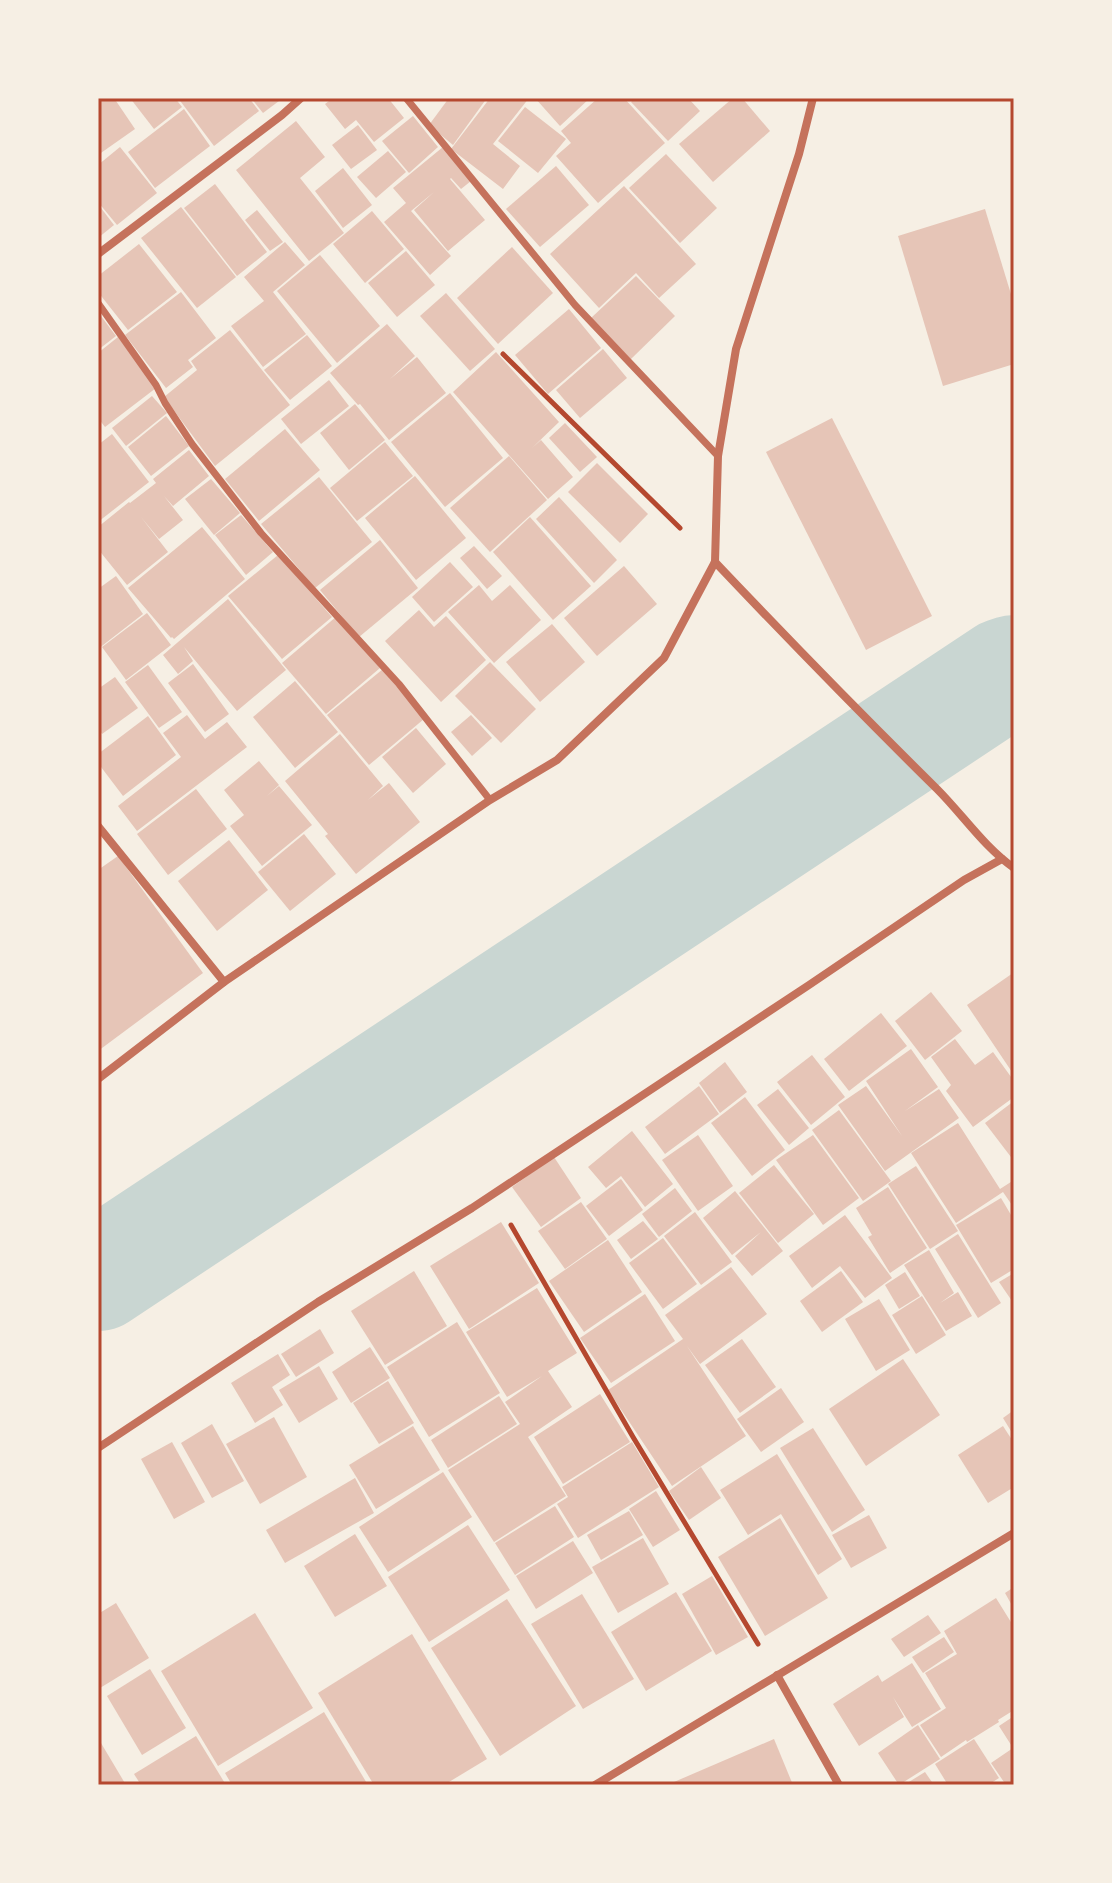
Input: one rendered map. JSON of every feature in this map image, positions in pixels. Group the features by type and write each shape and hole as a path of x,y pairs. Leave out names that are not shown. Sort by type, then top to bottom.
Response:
{"street":[{"path":"98,254 301,98"},
{"path":"406,98 575,305 718,456"},
{"path":"98,1079 224,982 490,800 557,760 664,658 715,562 718,456 736,349 799,154 813,98"},
{"path":"98,303 156,385 192,444 261,533 399,684 490,800"},
{"path":"715,562 821,675 1014,868"},
{"path":"98,826 224,982"},
{"path":"98,1448 318,1302 492,1194 964,880 1002,859"},
{"path":"595,1785 1014,1533"},
{"path":"777,1675 839,1785"}],"path":[{"path":"503,354 715,562"},
{"path":"492,1194 633,1437 777,1675"}],"building":[{"path":"103,98 114,98 135,129 98,155 98,102"},
{"path":"130,98 175,98 182,107 154,129"},
{"path":"178,98 249,98 259,111 214,146"},
{"path":"251,98 283,98 263,113"},
{"path":"333,98 388,98 404,118 374,142 356,120 345,129 325,104"},
{"path":"449,98 487,98 453,145 429,125"},
{"path":"490,98 529,98 493,144 520,166 503,189 451,149"},
{"path":"535,98 590,98 560,126"},
{"path":"598,98 624,98 665,143 598,203 556,156 571,143 561,131"},
{"path":"635,98 688,98 700,111 668,141 631,102"},
{"path":"733,98 742,98 770,131 713,182 679,144"},
{"path":"525,107 566,139 538,173 498,141"},
{"path":"184,109 210,146 155,188 128,152"},
{"path":"413,116 438,147 409,173 382,141"},
{"path":"296,121 325,157 300,178 344,233 309,261 236,170"},
{"path":"358,125 377,150 351,169 332,145"},
{"path":"120,147 157,193 117,225 98,202 98,165"},
{"path":"443,147 471,181 461,189 450,179 485,220 448,251 414,210 434,192 411,211 451,256 430,275 384,222 406,203 393,188"},
{"path":"388,151 406,172 376,198 357,177"},
{"path":"666,154 717,208 680,243 629,188"},
{"path":"556,166 589,205 540,247 506,209"},
{"path":"343,168 372,205 343,228 315,191"},
{"path":"215,184 267,252 237,276 184,208"},
{"path":"624,186 696,264 659,298 636,273 599,308 550,254"},
{"path":"98,204 114,225 98,238"},
{"path":"181,207 236,277 197,308 141,238"},
{"path":"985,209 1014,304 1014,364 943,386 898,236"},
{"path":"257,210 283,242 270,251 245,220"},
{"path":"372,211 404,249 365,283 333,244"},
{"path":"285,242 305,265 273,292 306,334 263,367 231,326 264,301 244,277"},
{"path":"139,244 177,292 128,330 98,292 98,276"},
{"path":"512,247 553,293 498,344 457,298"},
{"path":"406,251 435,285 397,317 368,283"},
{"path":"320,255 380,326 337,363 277,291"},
{"path":"636,276 675,316 631,359 591,318"},
{"path":"181,292 216,338 188,360 193,367 166,388 125,335"},
{"path":"446,293 495,349 470,371 420,316"},
{"path":"569,309 601,348 548,394 515,355"},
{"path":"98,312 116,336 98,350"},
{"path":"387,324 415,356 390,379 417,357 446,393 389,440 330,373"},
{"path":"230,330 290,405 215,466 164,397 197,370 191,361"},
{"path":"307,335 332,366 290,400 264,370"},
{"path":"118,337 156,388 105,427 98,418 98,353"},
{"path":"603,349 627,378 580,418 556,390"},
{"path":"496,352 559,422 532,448 541,440 573,477 548,499 453,392"},
{"path":"329,380 349,406 301,444 281,419"},
{"path":"450,393 503,458 445,507 391,442"},
{"path":"152,396 167,413 126,446 112,428"},
{"path":"355,404 385,440 349,470 320,433"},
{"path":"166,416 189,446 151,476 128,447"},
{"path":"832,418 932,616 866,650 766,452"},
{"path":"565,423 597,457 580,472 549,438"},
{"path":"285,429 320,470 259,521 225,479"},
{"path":"112,434 149,482 98,522 98,445"},
{"path":"385,442 413,476 357,521 330,488"},
{"path":"189,450 209,476 173,506 164,496 183,520 159,539 141,517 168,552 127,585 98,549 98,527 156,483 153,479"},
{"path":"509,456 547,500 490,552 450,508"},
{"path":"597,463 648,514 620,543 568,492"},
{"path":"415,476 466,538 416,580 365,518"},
{"path":"319,477 372,542 315,588 261,524"},
{"path":"211,479 240,513 214,535 185,499"},
{"path":"559,497 617,560 594,583 536,519"},
{"path":"241,515 273,552 246,575 215,535"},
{"path":"530,517 591,586 553,620 493,552"},
{"path":"202,527 245,579 174,639 128,588"},
{"path":"380,540 418,588 359,637 320,590"},
{"path":"474,546 502,576 487,589 460,558"},
{"path":"278,555 332,617 282,659 228,596"},
{"path":"450,562 473,587 434,622 412,597"},
{"path":"624,566 657,604 597,656 564,618"},
{"path":"116,576 143,614 98,649 98,589"},
{"path":"479,585 492,601 510,585 541,620 494,663 448,612"},
{"path":"228,599 286,670 237,711 184,647 193,661 178,674 163,655"},
{"path":"419,610 434,627 446,616 486,660 441,702 385,641"},
{"path":"147,613 171,645 126,680 102,647"},
{"path":"337,616 380,668 326,714 282,663"},
{"path":"552,624 585,662 540,702 506,662"},
{"path":"490,662 536,709 501,743 455,696"},
{"path":"193,664 229,714 205,732 168,683"},
{"path":"148,665 182,712 159,728 125,682"},
{"path":"383,669 424,719 369,765 327,715"},
{"path":"115,677 138,708 102,734 98,728 98,689"},
{"path":"295,681 338,732 295,768 253,717"},
{"path":"187,715 205,739 227,722 247,747 137,831 118,806 181,757 163,733"},
{"path":"471,715 492,738 472,756 451,732"},
{"path":"148,716 176,755 123,796 98,763 98,754"},
{"path":"416,728 446,764 413,793 382,757"},
{"path":"340,734 383,786 368,800 389,783 420,822 356,874 285,781"},
{"path":"259,761 279,785 267,796 279,786 312,825 262,866 230,826 244,815 224,790"},
{"path":"196,789 227,829 168,875 137,834"},
{"path":"304,834 336,874 290,911 258,872"},
{"path":"229,840 268,890 217,931 178,881"},
{"path":"118,856 203,973 98,1051 98,870"},
{"path":"1014,975 1014,1075 967,1005"},
{"path":"931,992 962,1031 925,1060 895,1021"},
{"path":"881,1013 907,1046 849,1091 824,1059"},
{"path":"955,1039 975,1065 993,1052 1014,1081 1014,1097 973,1127 946,1091 951,1085 931,1057"},
{"path":"911,1049 938,1087 905,1111 939,1089 959,1118 885,1171 838,1105 866,1086 902,1136 866,1081"},
{"path":"812,1055 845,1097 811,1125 777,1082"},
{"path":"725,1062 747,1092 720,1113 699,1083"},
{"path":"699,1086 719,1114 665,1154 645,1127"},
{"path":"778,1089 809,1128 789,1145 757,1105"},
{"path":"745,1097 785,1150 752,1176 711,1123"},
{"path":"1014,1101 1014,1161 985,1123"},
{"path":"839,1110 891,1181 863,1201 812,1130"},
{"path":"958,1123 1000,1189 1014,1180 1014,1208 1003,1192 956,1223 911,1153"},
{"path":"632,1131 673,1184 645,1207 621,1176 606,1188 588,1167"},
{"path":"698,1135 733,1186 698,1211 662,1160"},
{"path":"813,1135 859,1198 823,1225 776,1160"},
{"path":"554,1157 581,1198 541,1227 512,1187"},
{"path":"774,1165 814,1214 778,1243 739,1193"},
{"path":"916,1166 958,1231 930,1249 888,1184"},
{"path":"621,1179 643,1210 609,1236 586,1206"},
{"path":"888,1187 927,1248 890,1273 868,1237 872,1235 856,1208"},
{"path":"675,1188 692,1211 659,1237 642,1214"},
{"path":"735,1191 783,1251 752,1276 735,1256 761,1232 732,1255 703,1218"},
{"path":"1001,1198 1014,1220 1014,1269 991,1283 956,1225"},
{"path":"581,1202 607,1239 565,1269 538,1231"},
{"path":"695,1212 732,1262 701,1285 664,1236"},
{"path":"845,1215 892,1278 865,1298 840,1266 812,1288 789,1256"},
{"path":"643,1221 658,1239 631,1259 617,1240"},
{"path":"501,1222 539,1283 469,1329 430,1266"},
{"path":"958,1234 1001,1303 978,1318 935,1249"},
{"path":"663,1238 697,1284 663,1309 629,1263"},
{"path":"608,1240 642,1292 584,1332 549,1281"},
{"path":"929,1250 954,1293 940,1303 958,1292 972,1316 946,1331 904,1265"},
{"path":"731,1267 767,1314 700,1364 687,1346 746,1436 672,1486 608,1390 683,1339 665,1315"},
{"path":"414,1271 447,1326 385,1365 351,1311"},
{"path":"841,1271 863,1302 822,1332 800,1301"},
{"path":"905,1272 920,1296 899,1309 885,1285"},
{"path":"1014,1273 1014,1304 999,1282"},
{"path":"537,1288 577,1353 548,1371 572,1407 528,1437 566,1496 494,1542 448,1470 520,1424 505,1402 542,1376 507,1397 466,1332"},
{"path":"645,1294 675,1341 611,1383 580,1338"},
{"path":"922,1296 946,1335 916,1354 892,1315"},
{"path":"879,1299 910,1350 876,1371 845,1319"},
{"path":"457,1322 500,1393 429,1437 387,1367"},
{"path":"320,1329 334,1353 296,1377 281,1354"},
{"path":"742,1339 776,1387 740,1413 705,1365"},
{"path":"370,1347 390,1378 351,1403 332,1372"},
{"path":"278,1354 290,1375 272,1387 283,1405 255,1423 231,1383"},
{"path":"903,1359 940,1415 866,1466 829,1409"},
{"path":"319,1366 338,1399 299,1423 279,1390"},
{"path":"388,1381 414,1423 379,1444 353,1403"},
{"path":"781,1388 804,1422 761,1452 737,1419"},
{"path":"600,1394 630,1442 563,1484 534,1437"},
{"path":"499,1396 517,1424 448,1468 431,1440"},
{"path":"1014,1410 1014,1436 1003,1418"},
{"path":"274,1417 307,1477 260,1504 226,1444"},
{"path":"212,1424 244,1481 212,1498 181,1443"},
{"path":"413,1426 440,1470 376,1509 349,1465"},
{"path":"1003,1426 1014,1443 1014,1487 988,1503 958,1455"},
{"path":"813,1428 865,1510 832,1532 780,1448"},
{"path":"172,1442 205,1502 174,1519 141,1459"},
{"path":"632,1442 659,1487 578,1538 557,1504 568,1497 562,1487"},
{"path":"777,1454 842,1559 818,1575 781,1514 748,1535 720,1490"},
{"path":"701,1467 721,1498 689,1520 669,1491"},
{"path":"443,1472 472,1517 388,1572 359,1527"},
{"path":"355,1478 374,1513 285,1563 266,1530"},
{"path":"656,1491 680,1530 653,1547 629,1509"},
{"path":"555,1506 574,1537 515,1575 495,1543"},
{"path":"629,1511 643,1535 601,1560 587,1535"},
{"path":"869,1515 887,1548 851,1568 832,1535"},
{"path":"780,1518 828,1598 765,1636 718,1557"},
{"path":"468,1525 510,1590 429,1642 388,1577"},
{"path":"355,1534 387,1586 335,1617 304,1566"},
{"path":"643,1538 669,1584 618,1613 592,1567"},
{"path":"573,1541 593,1573 536,1609 516,1576"},
{"path":"712,1576 748,1637 716,1655 682,1594"},
{"path":"1014,1587 1014,1609 1005,1593"},
{"path":"676,1592 712,1651 646,1691 611,1632"},
{"path":"582,1594 634,1679 583,1709 531,1624"},
{"path":"996,1598 1014,1627 1014,1710 941,1757 920,1725 946,1708 925,1673 957,1654 944,1631"},
{"path":"507,1599 576,1706 500,1756 431,1648"},
{"path":"116,1603 149,1658 100,1688 98,1614"},
{"path":"255,1613 313,1708 218,1766 161,1671"},
{"path":"928,1615 941,1633 904,1657 891,1639"},
{"path":"412,1634 487,1759 444,1785 374,1785 318,1693"},
{"path":"944,1637 954,1652 923,1673 912,1657"},
{"path":"912,1663 941,1709 912,1727 893,1697 904,1717 859,1746 833,1704 878,1675 882,1682"},
{"path":"150,1669 186,1728 142,1755 107,1696"},
{"path":"324,1712 368,1785 232,1785 225,1773"},
{"path":"1014,1716 1014,1785 1006,1785 991,1763 1013,1748 999,1726"},
{"path":"918,1725 940,1759 899,1785 878,1753"},
{"path":"196,1736 226,1785 141,1785 134,1774"},
{"path":"98,1738 126,1785 98,1785"},
{"path":"774,1739 793,1785 667,1785"},
{"path":"974,1739 999,1778 988,1785 948,1785 935,1764"},
{"path":"925,1772 934,1785 904,1785"}],"waterway":[{"path":"98,1275 1005,674 1014,671"}]}
